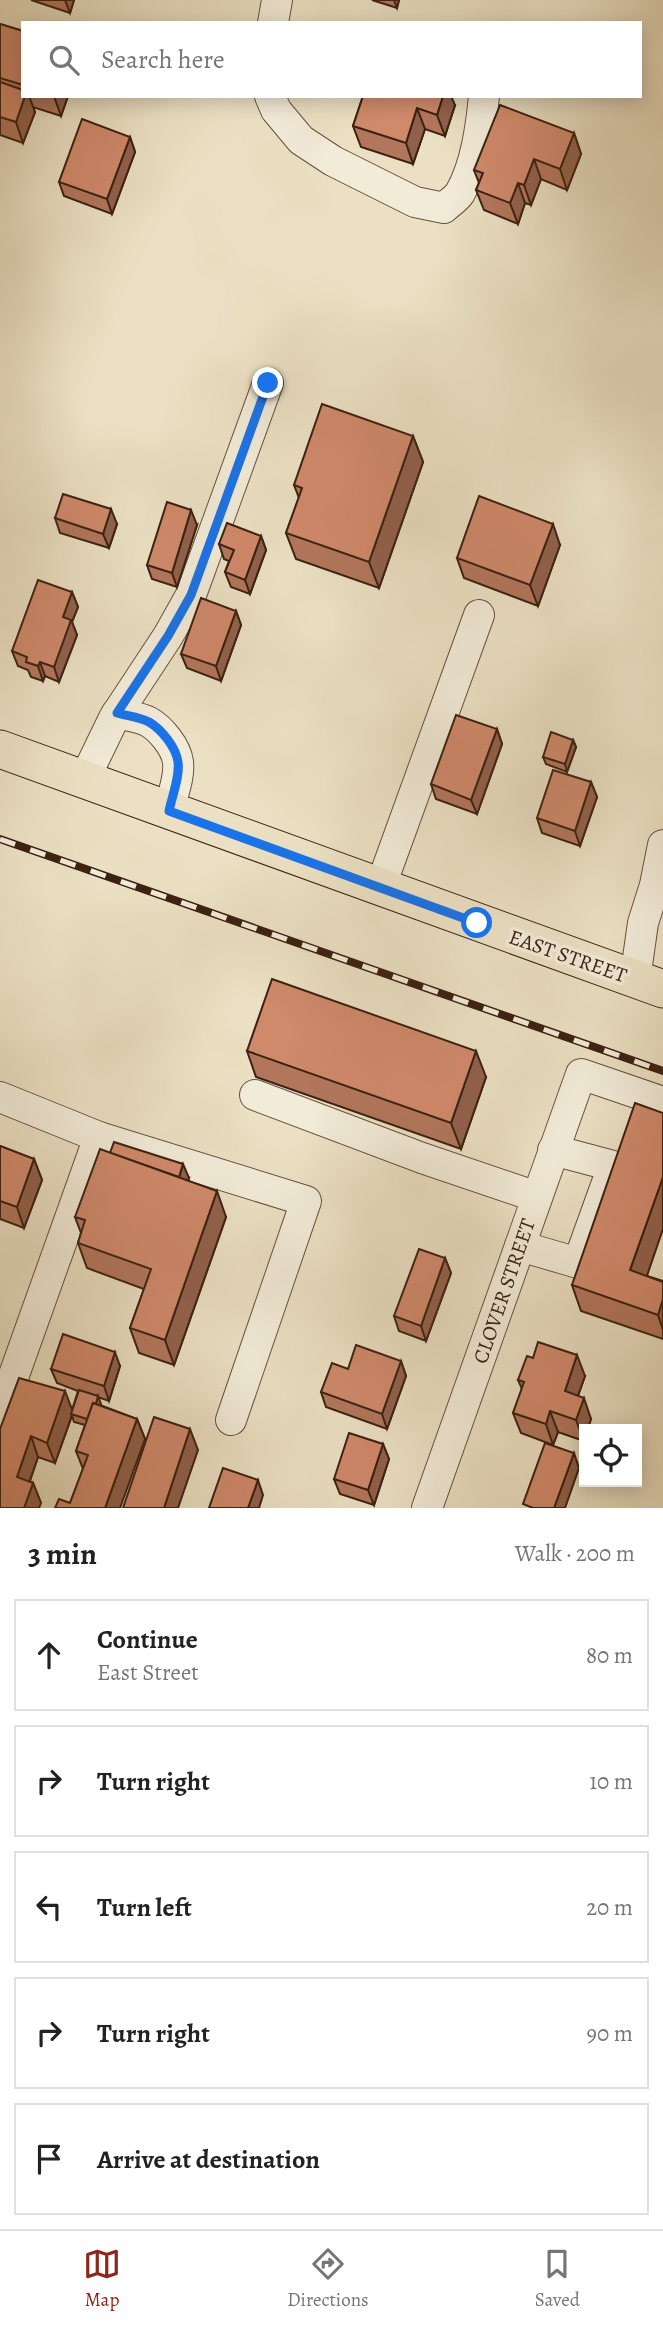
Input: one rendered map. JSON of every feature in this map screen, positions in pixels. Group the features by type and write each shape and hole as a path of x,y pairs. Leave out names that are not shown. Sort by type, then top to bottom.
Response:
{"main road":[{"name":"EAST STREET","path":"0,749 649,984"}],"street":[{"path":"273,21 278,0"},
{"path":"271,98 276,110 301,140 333,161 415,202 444,208 459,195 471,165 482,120 484,98"},
{"path":"83,779 117,713 168,636 191,595 268,383"},
{"path":"380,888 479,615"},
{"path":"117,713 149,723 164,736 175,751 177,773 169,811"},
{"path":"649,984 643,923 655,886 663,845"},
{"name":"CLOVER STREET","path":"427,1508 581,1073 663,1102"},
{"path":"256,1095 422,1158 537,1197"},
{"path":"0,1097 99,1137 306,1201 231,1420"},
{"path":"0,1414 99,1137"},
{"path":"520,1245 578,1263 613,1166 553,1150"}],"building":[{"path":"0,24 21,30 21,84 0,78"},
{"path":"0,82 21,89 21,98 24,98 16,122 0,117"},
{"path":"362,98 442,98 437,115 417,108 406,143 353,126"},
{"path":"500,105 574,133 560,169 534,159 524,185 518,183 510,203 476,190 483,173 474,170"},
{"path":"82,119 130,137 107,199 59,182"},
{"path":"322,404 413,436 369,562 286,533 302,488 294,485"},
{"path":"63,494 111,509 103,534 55,518"},
{"path":"479,496 553,524 530,585 457,558"},
{"path":"167,502 191,510 172,573 147,565"},
{"path":"227,523 261,536 245,580 225,572 234,550 219,544"},
{"path":"38,580 72,592 63,617 71,620 54,667 40,662 38,666 26,662 27,657 12,651"},
{"path":"201,598 236,611 216,666 181,654"},
{"path":"456,715 497,729 471,800 431,784"},
{"path":"551,732 573,740 565,764 543,757"},
{"path":"553,770 591,782 575,831 537,818"},
{"path":"272,979 476,1051 451,1123 247,1051"},
{"path":"635,1103 663,1113 663,1177 630,1270 663,1282 663,1299 658,1315 572,1285"},
{"path":"114,1142 183,1164 179,1177 110,1153"},
{"path":"0,1146 34,1159 17,1207 0,1201"},
{"path":"100,1149 217,1191 165,1340 130,1328 151,1269 78,1243 85,1220 75,1217"},
{"path":"419,1249 445,1258 421,1326 394,1316"},
{"path":"63,1334 115,1352 104,1386 51,1369"},
{"path":"538,1342 577,1355 565,1391 584,1398 576,1420 550,1411 546,1424 513,1413 524,1382 518,1380 527,1356 533,1358"},
{"path":"356,1345 401,1361 382,1414 321,1392 332,1363 348,1369"},
{"path":"19,1378 65,1391 47,1443 31,1436 17,1477 33,1483 24,1508 0,1508 0,1429"},
{"path":"79,1390 98,1396 87,1419 71,1414"},
{"path":"93,1403 137,1419 105,1508 55,1508 59,1499 70,1503 88,1455 76,1451"},
{"path":"154,1417 190,1429 164,1508 123,1508"},
{"path":"349,1433 383,1444 368,1490 334,1479"},
{"path":"545,1443 574,1453 554,1508 533,1508 523,1504"},
{"path":"223,1468 258,1480 248,1508 209,1508"}],"railway":[{"path":"0,839 663,1071"}],"route":[{"path":"268,383 191,595 168,636 117,713 149,723 164,736 175,751 177,773 169,811 477,923"}]}
